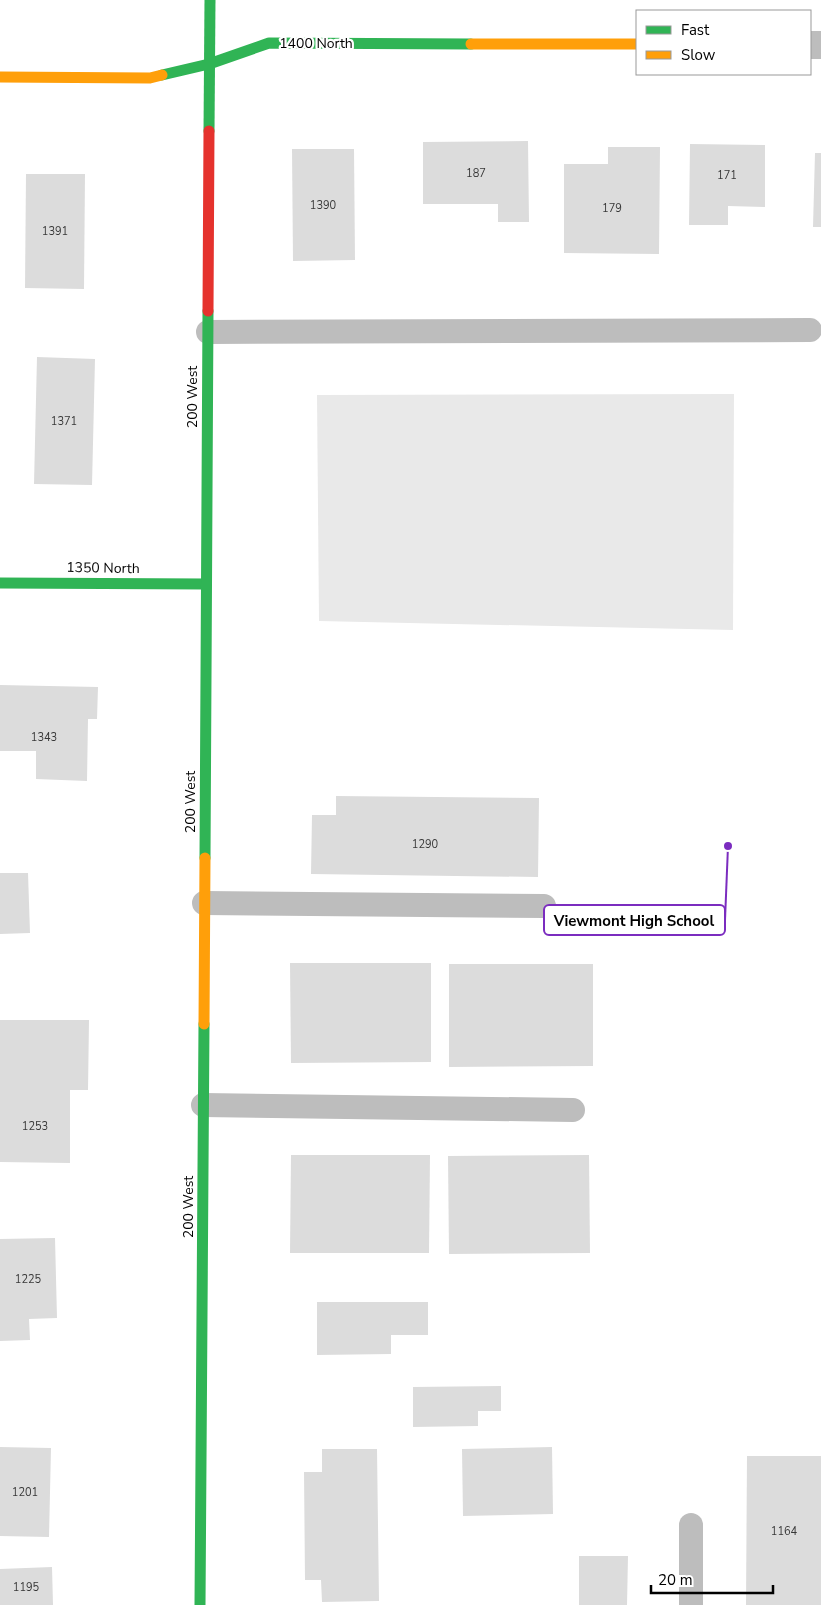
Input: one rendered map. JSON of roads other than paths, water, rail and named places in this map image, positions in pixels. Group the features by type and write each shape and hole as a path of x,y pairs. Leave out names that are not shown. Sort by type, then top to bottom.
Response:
{"main road":[{"name":"200 West","path":"200,1605 210,0"},
{"name":"1400 North","path":"0,78 150,78 209,64 269,43 636,44"},
{"name":"1350 North","path":"0,583 206,584"}],"lane":[{"path":"208,332 810,330"},
{"path":"204,903 544,906"},
{"path":"203,1105 573,1110"},
{"path":"691,1525 691,1605"}],"place":[{"name":"Viewmont High School","path":"728,846"}]}
